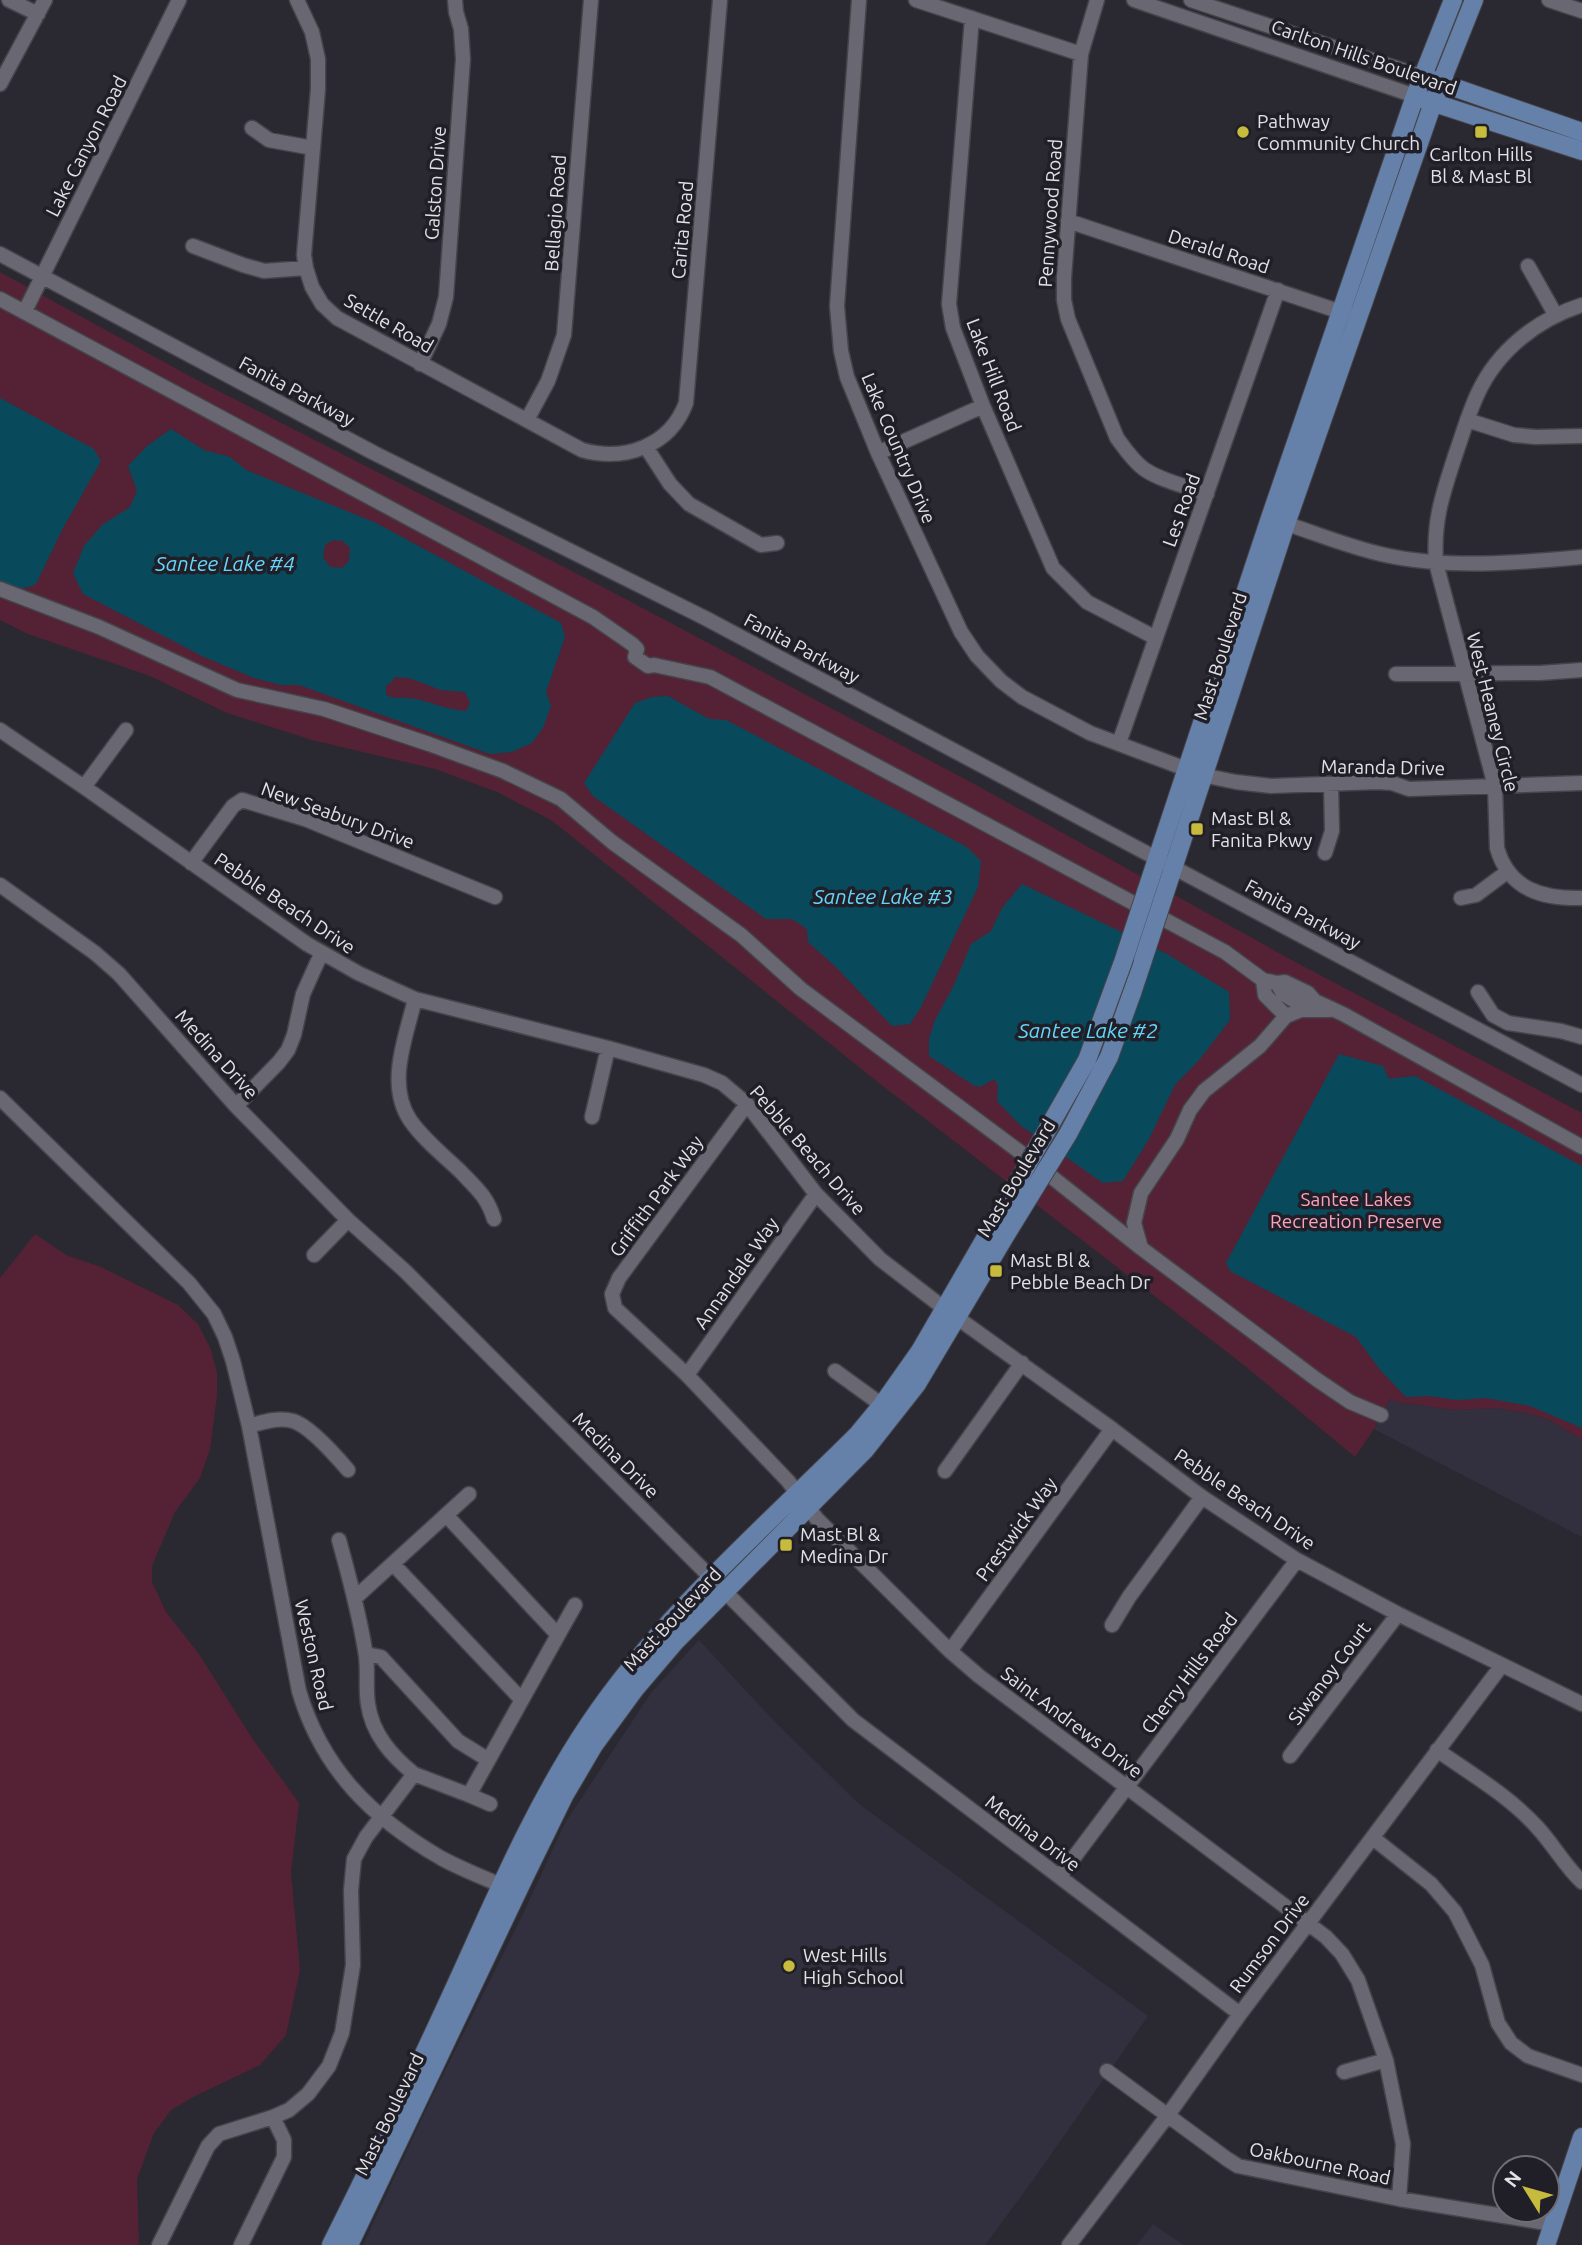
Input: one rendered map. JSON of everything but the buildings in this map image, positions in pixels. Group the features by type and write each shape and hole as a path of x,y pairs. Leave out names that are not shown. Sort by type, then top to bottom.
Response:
{"main road":[{"name":"Mast Boulevard","path":"1350,315 1415,96 1452,0"},
{"name":"Mast Boulevard","path":"1155,895 1156,857 1194,772 1350,315 1474,0"},
{"name":"Carlton Hills Boulevard","path":"1423,77 1582,132"},
{"name":"Carlton Hills Boulevard","path":"1415,96 1582,151"},
{"name":"Mast Boulevard","path":"331,2245 411,2083 500,1884 549,1790 589,1724 642,1653 718,1585 803,1501 865,1450 917,1384 951,1314 1000,1229 1087,1060 1123,962 1155,895 1173,865 1194,772"},
{"name":"Mast Boulevard","path":"803,1501 951,1314"},
{"name":"Mast Boulevard","path":"349,2245 564,1796 594,1745 718,1585"},
{"path":"385,2172 385,2152 408,2101 411,2083"},
{"path":"1561,2200 1582,2137"},
{"path":"1546,2245 1553,2224"}],"street":[{"path":"9,0 38,14"},
{"path":"0,84 45,0"},
{"name":"Lake Canyon Road","path":"26,309 179,0"},
{"name":"Settle Road","path":"297,0 312,32 318,59 304,255 316,296 337,318 582,450 619,454 646,447"},
{"name":"Galston Drive","path":"420,364 439,324 446,297 463,59 455,0"},
{"name":"Bellagio Road","path":"527,421 548,381 564,335 591,0"},
{"name":"Carita Road","path":"646,447 672,428 683,410 688,393 720,0"},
{"name":"Lake Country Drive","path":"859,0 837,327 847,377 878,453 951,614 977,656 1001,681 1022,697 1090,733 1194,772"},
{"path":"916,0 1081,54"},
{"name":"Pennywood Road","path":"1097,0 1081,54 1064,278 1064,300 1068,319 1117,439 1142,468 1207,494"},
{"name":"Carlton Hills Boulevard","path":"1134,0 1415,96"},
{"name":"Carlton Hills Boulevard","path":"1191,0 1423,77"},
{"path":"1549,0 1582,12"},
{"name":"Lake Hill Road","path":"972,19 949,304 953,328 983,406 1053,568 1087,602 1156,638"},
{"path":"252,128 268,140 313,148"},
{"name":"Derald Road","path":"1068,221 1350,315"},
{"path":"193,246 264,271 306,268"},
{"name":"Fanita Parkway","path":"0,254 373,453 705,618 1582,1085"},
{"path":"1528,266 1555,314"},
{"name":"Les Road","path":"1119,743 1278,290"},
{"path":"0,299 593,617 632,644 637,649 635,657 648,666 710,677 1225,952 1270,982 1285,982 1308,993 1315,1001 1582,1147"},
{"name":"West Heaney Circle","path":"1507,872 1497,848 1495,786 1436,563 1439,503 1479,389 1502,357 1529,331 1555,314 1582,304"},
{"path":"878,453 983,406"},
{"path":"1467,420 1514,435 1582,436"},
{"path":"646,447 670,484 689,504 761,545 777,543"},
{"path":"1278,521 1384,555 1436,563 1536,561 1582,557"},
{"path":"0,589 99,627 237,690 324,709 429,744 503,771 561,799 612,842 741,935 801,989 1028,1158 1141,1248 1316,1379 1350,1402 1381,1415"},
{"path":"1396,674 1582,670"},
{"name":"Pebble Beach Drive","path":"0,730 321,954 415,999 608,1048 704,1075 722,1083 747,1104 816,1194 880,1259 1202,1497 1297,1560 1398,1614 1582,1704"},
{"path":"85,787 126,730"},
{"name":"Maranda Drive","path":"1194,772 1236,782 1270,786 1378,782 1392,783 1409,789 1582,783"},
{"path":"1325,853 1332,831 1331,784"},
{"name":"New Seabury Drive","path":"191,863 233,806 242,800 305,819 495,897"},
{"path":"1461,898 1476,895 1507,872 1518,883 1532,891 1556,898 1582,898"},
{"name":"Medina Drive","path":"0,885 95,953 119,974 236,1106 348,1220 405,1271 853,1720 1240,2014"},
{"path":"236,1106 288,1050 303,994 321,954"},
{"path":"1270,982 1265,995 1286,1016"},
{"path":"1478,992 1493,1016 1508,1023 1561,1031 1582,1038"},
{"path":"415,999 399,1067 401,1101 415,1127 488,1201 494,1219"},
{"path":"1141,1248 1134,1223 1141,1193 1177,1139 1190,1110 1204,1090 1261,1046 1286,1016 1301,1010 1335,1010"},
{"path":"592,1117 608,1048"},
{"name":"Weston Road","path":"0,1098 189,1283 220,1326 229,1349 249,1426 304,1707 317,1739 336,1770 347,1784 394,1828 443,1859 517,1892"},
{"name":"Griffith Park Way","path":"622,1314 613,1303 614,1286 747,1104"},
{"name":"Annandale Way","path":"687,1375 816,1194"},
{"path":"314,1255 348,1220"},
{"name":"Saint Andrews Drive","path":"622,1314 687,1375 817,1519 950,1651 979,1676 1334,1945 1354,1971 1386,2060 1403,2144 1399,2199"},
{"path":"944,1471 1022,1363"},
{"path":"835,1371 881,1405"},
{"path":"249,1426 268,1420 295,1422 306,1429 348,1470"},
{"name":"Prestwick Way","path":"950,1651 1112,1429"},
{"path":"355,1598 469,1494"},
{"path":"1112,1625 1129,1597 1202,1497"},
{"path":"446,1516 558,1635"},
{"path":"339,1540 355,1598 366,1654 367,1703 379,1738 414,1774 490,1804"},
{"name":"Cherry Hills Road","path":"1060,1876 1297,1560"},
{"path":"393,1564 521,1699"},
{"path":"469,1795 575,1605"},
{"name":"Siwanoy Court","path":"1290,1756 1398,1614"},
{"path":"366,1654 381,1657 458,1741 487,1759"},
{"name":"Rumson Drive","path":"1069,2245 1502,1665"},
{"path":"1437,1750 1512,1803 1538,1828 1582,1882"},
{"path":"159,2245 208,2146 219,2134 289,2110 316,2085 329,2066 339,2044 353,1965 351,1890 354,1860 366,1837 414,1774"},
{"path":"1373,1838 1431,1884 1455,1912 1482,1965 1498,2023 1511,2043 1528,2056 1582,2075"},
{"path":"1344,2072 1386,2060"},
{"name":"Oakbourne Road","path":"1107,2071 1238,2166 1399,2199 1491,2214"},
{"path":"241,2245 284,2157 284,2140 273,2117"}],"shaded area":[{"path":"1390,1399 1455,1410 1497,1408 1526,1413 1550,1420 1582,1440 1582,1537 1374,1429"},
{"name":"West Hills High School","path":"699,1640 775,1722 859,1804 1148,2016 985,2245 363,2245 565,1823 651,1693"},
{"path":"1153,2224 1183,2245 1137,2245"}],"green space":[{"name":"Santee Lakes Recreation Preserve","path":"0,272 195,379 599,585 978,786 1299,964 1582,1113 1582,1440 1550,1420 1526,1413 1497,1408 1455,1410 1390,1399 1355,1457 1245,1366 879,1083 551,820 497,792 435,769 312,740 227,713 150,676 28,634 0,620"},
{"path":"35,1234 66,1255 101,1267 178,1305 198,1324 211,1350 217,1373 217,1396 210,1449 200,1478 175,1512 152,1566 152,1582 166,1612 199,1654 252,1738 299,1803 291,1873 300,1970 286,2035 260,2065 171,2110 154,2133 137,2179 139,2245 0,2245 0,1278"}],"water":[{"path":"0,398 94,449 101,461 63,528 36,584 22,588 0,581"},
{"name":"Santee Lake #4","path":"171,429 204,450 230,457 246,470 376,523 561,623 565,637 546,692 551,706 543,728 532,743 512,752 490,754 299,685 281,685 254,678 202,656 83,594 73,573 84,546 102,525 130,507 137,491 128,466 147,446","holes":["333,540 343,541 350,548 349,561 342,568 330,567 323,557 325,545","394,677 409,678 441,690 465,692 470,703 466,711 415,699 390,697 386,695 386,685 391,683"]},
{"name":"Santee Lake #3","path":"668,696 709,719 726,720 967,847 981,861 978,887 921,1007 910,1024 892,1026 836,967 808,942 807,929 792,919 766,919 593,796 584,783 635,703 652,697"},
{"name":"Santee Lake #2","path":"1022,884 1167,954 1229,992 1230,1020 1200,1059 1175,1085 1149,1139 1123,1181 1103,1183 1020,1125 997,1101 998,1085 994,1079 980,1087 973,1085 929,1056 929,1039 935,1020 954,985 971,944 991,931 1002,908"},
{"path":"1339,1054 1383,1066 1389,1079 1415,1076 1582,1166 1582,1428 1530,1406 1486,1398 1457,1400 1429,1396 1406,1397 1381,1371 1356,1337 1230,1271 1226,1263"}],"place":[{"name":"Pathway Community Church","path":"1243,132"},
{"name":"Carlton Hills Bl & Mast Bl","path":"1481,132"},
{"name":"Mast Bl & Fanita Pkwy","path":"1197,829"},
{"name":"Mast Bl & Pebble Beach Dr","path":"996,1271"},
{"name":"Mast Bl & Medina Dr","path":"786,1545"},
{"name":"West Hills High School","path":"789,1966"}]}
